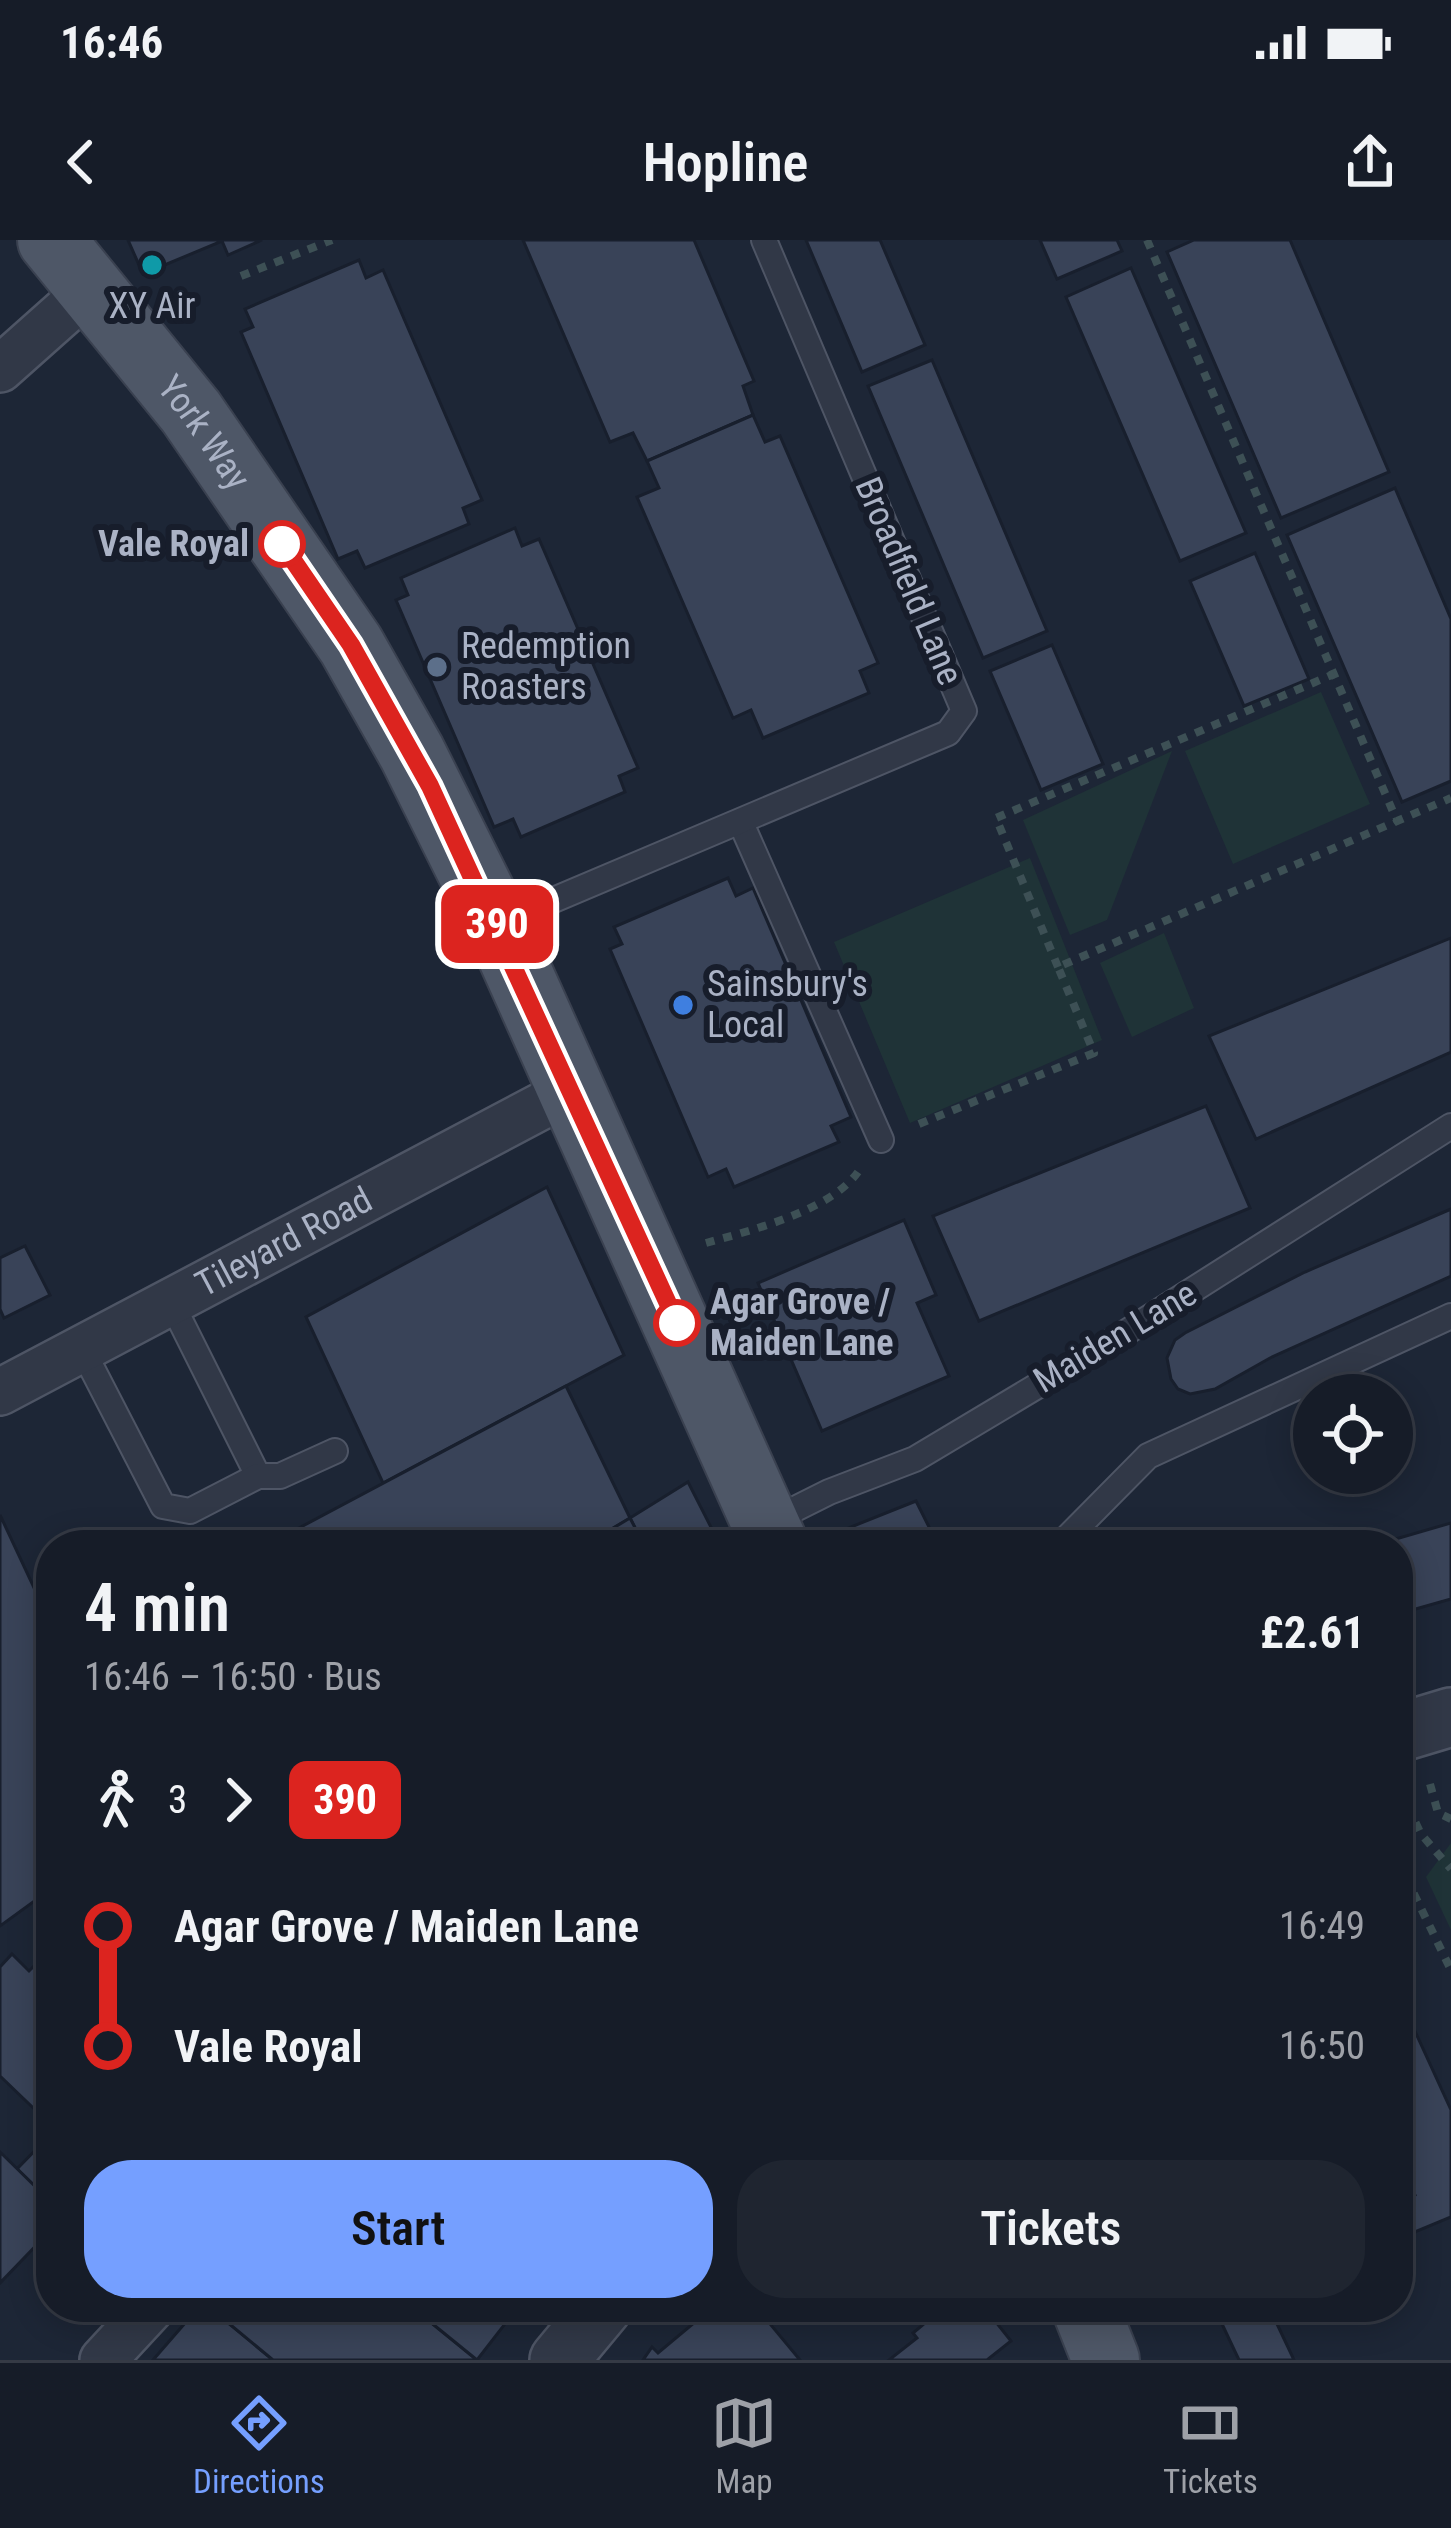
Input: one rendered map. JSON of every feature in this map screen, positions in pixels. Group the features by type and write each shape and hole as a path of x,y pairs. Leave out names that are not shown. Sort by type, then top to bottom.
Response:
{"main road":[{"name":"York Way","path":"71,264 191,412 351,645 430,786 497,924 769,1530"},
{"path":"1091,2322 1106,2360"}],"street":[{"path":"0,369 71,264"},
{"name":"Tileyard Road","path":"0,1392 570,1091"},
{"path":"1413,1728 1451,1717"},
{"path":"104,2360 138,2322"},
{"path":"559,2360 591,2322"}],"lane":[{"name":"Broadfield Lane","path":"497,924 948,733 964,711 764,240"},
{"path":"741,823 881,1139"},
{"name":"Maiden Lane","path":"777,1530 829,1492 915,1459 1114,1340 1451,1126"},
{"path":"171,1302 258,1475"},
{"path":"1075,1530 1148,1456 1451,1316"},
{"path":"82,1349 163,1506 190,1511 258,1475 280,1476 335,1451"}],"path":[{"path":"241,276 332,240"},
{"path":"1147,240 1397,821"},
{"path":"698,1245 752,1231 844,1192 881,1139 1094,1053 996,818 1334,674"},
{"path":"1058,968 1451,798"},
{"path":"1430,1784 1438,1813 1451,1819"},
{"path":"1413,1816 1421,1834 1451,1868"},
{"path":"1413,1892 1451,1970"}],"green space":[{"path":"1321,692 1370,804 1233,864 1185,751"},
{"path":"1172,751 1107,920 1070,935 1023,820"},
{"path":"1030,858 1102,1040 910,1123 834,942"},
{"path":"1164,933 1194,1008 1132,1037 1100,963"},
{"path":"1451,1843 1451,1930 1426,1877"}],"building":[{"name":"XY Air","path":"128,240 262,240 228,255 222,241 143,274"},
{"path":"523,240 694,240 754,381 743,386 753,415 647,461 633,433 610,442"},
{"path":"806,240 880,240 925,345 862,372"},
{"path":"1040,240 1117,240 1122,251 1057,279"},
{"path":"1194,240 1290,240 1389,472 1281,518 1167,252"},
{"path":"359,260 366,278 383,270 482,500 463,508 469,524 365,568 357,551 338,559 241,332 253,327 245,309"},
{"path":"1131,268 1246,533 1180,561 1066,297"},
{"path":"932,360 1047,631 983,658 868,386"},
{"path":"753,415 765,442 780,436 878,663 860,671 869,693 763,738 751,710 733,718 637,497 659,488 647,461"},
{"path":"1395,488 1451,619 1451,781 1402,802 1287,535"},
{"path":"515,528 522,546 539,539 638,768 619,776 625,792 521,837 513,819 494,827 396,600 408,595 401,578"},
{"path":"1255,553 1309,679 1244,706 1190,581"},
{"path":"1052,645 1103,764 1041,790 990,671"},
{"path":"728,878 736,896 753,888 851,1117 831,1126 839,1142 734,1187 726,1169 708,1177 610,949 622,944 614,927"},
{"path":"1451,938 1451,1052 1256,1139 1209,1036"},
{"path":"1206,1106 1250,1208 979,1321 933,1216"},
{"path":"547,1187 624,1355 383,1483 306,1317"},
{"path":"1451,1209 1451,1276 1270,1358 1215,1389 1190,1394 1171,1379 1167,1358 1175,1340 1185,1333 1305,1272"},
{"path":"904,1220 936,1295 917,1303 949,1376 822,1431 758,1283"},
{"path":"25,1246 50,1295 4,1318 0,1258"},
{"path":"566,1386 630,1518 610,1530 295,1530"},
{"path":"688,1482 712,1530 636,1530 630,1518"},
{"path":"916,1501 930,1530 846,1530"},
{"path":"0,1515 36,1592 36,1900 0,1926"},
{"path":"630,1518 636,1530 610,1530"},
{"path":"1451,1523 1451,1599 1413,1610 1413,1534"},
{"path":"12,1954 29,1971 36,1964 36,2111 0,2076 0,1967"},
{"path":"1413,2027 1451,2110 1451,2217 1413,2233"},
{"path":"36,2149 36,2187 17,2169"},
{"path":"0,2152 36,2187 36,2246 0,2283"},
{"path":"186,2322 227,2322 273,2360 153,2360"},
{"path":"227,2322 430,2322 477,2360 273,2360"},
{"path":"430,2322 506,2322 477,2360"},
{"path":"695,2322 768,2322 800,2360 643,2360 652,2347 658,2353"},
{"path":"926,2322 996,2322 1011,2341 987,2360 889,2360 917,2338 913,2333"},
{"path":"1221,2322 1276,2322 1294,2360 1239,2360"}],"bus line":[{"name":"390","path":"282,544 351,645 430,786 677,1323"}],"place":[{"name":"XY Air","path":"152,265"},
{"name":"Vale Royal","path":"282,544"},
{"name":"Redemption Roasters","path":"437,667"},
{"name":"Sainsbury's Local","path":"683,1005"},
{"name":"Agar Grove / Maiden Lane","path":"677,1323"}]}
